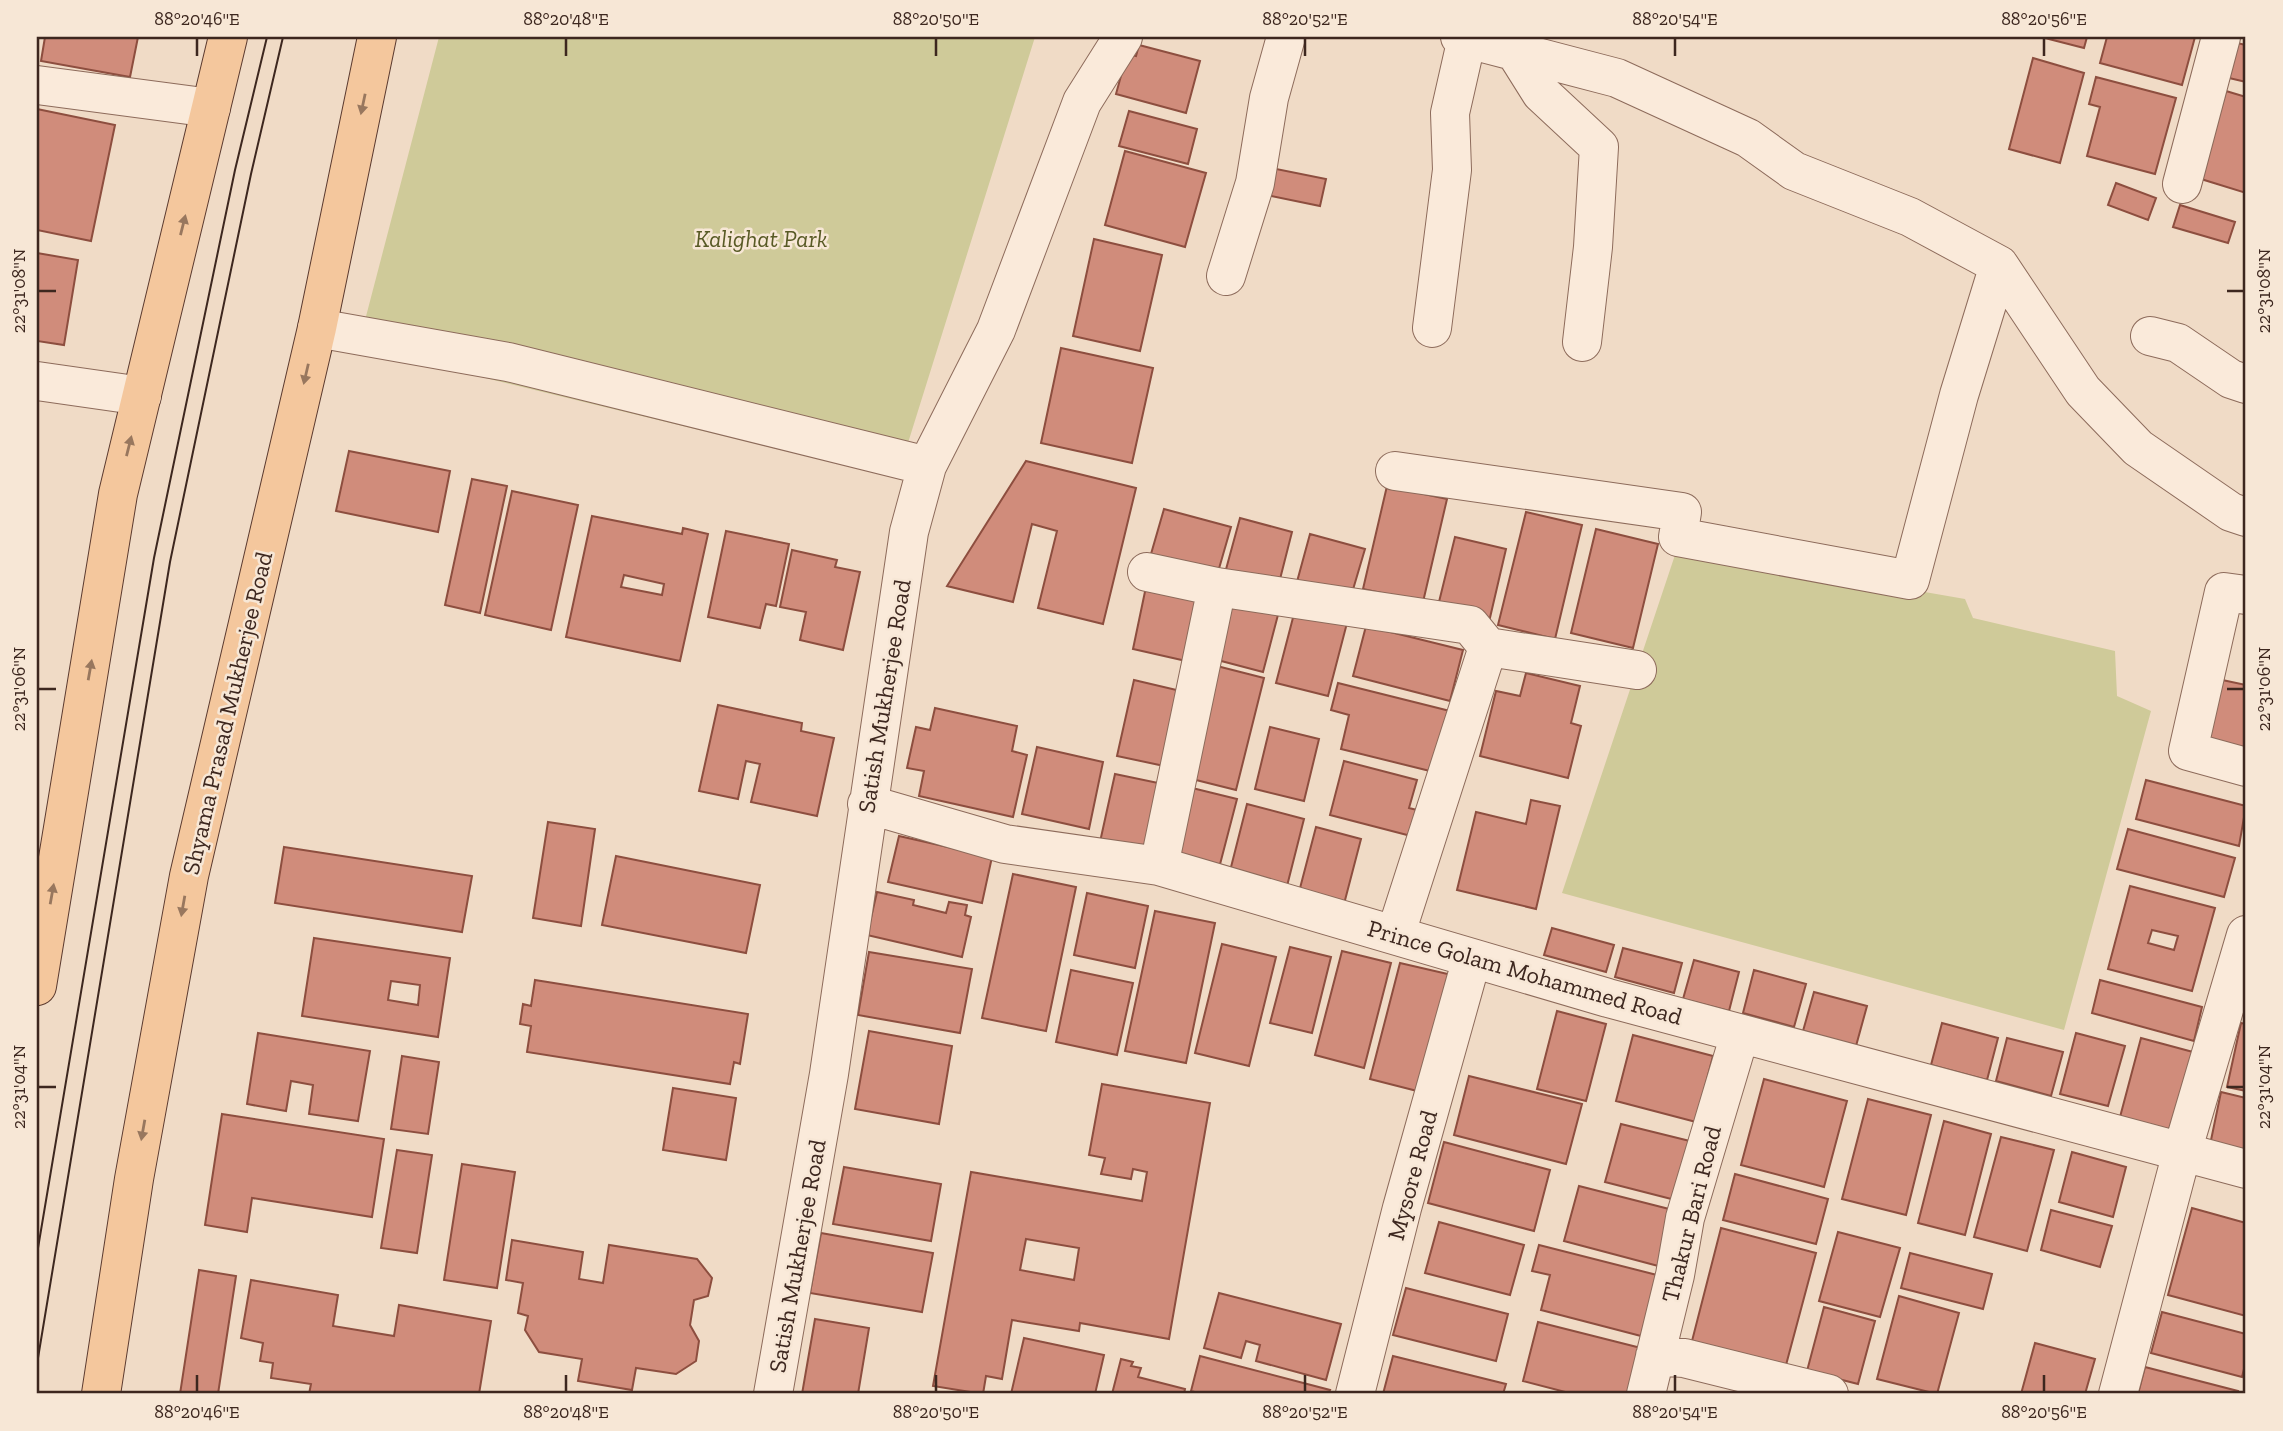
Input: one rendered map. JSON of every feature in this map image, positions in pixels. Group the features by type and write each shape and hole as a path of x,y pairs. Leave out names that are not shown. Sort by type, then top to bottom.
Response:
{"main road":[{"path":"37,986 118,494 228,37"},
{"name":"Shyama Prasad Mukherjee Road","path":"101,1394 134,1180 189,876 317,328 377,37"}],"street":[{"name":"Satish Mukherjee Road","path":"773,1394 829,1074 908,532 927,466 996,330 1082,102 1123,37"},
{"path":"1226,276 1255,183 1269,99 1286,37"},
{"path":"2182,184 2221,37"},
{"path":"1432,328 1452,170 1450,113 1463,38 1617,78 1748,138 1794,172 1910,217 1999,265 2083,391 2129,438 2231,512 2246,517"},
{"path":"1514,51 1541,93 1599,147 1582,342"},
{"path":"37,85 211,108"},
{"path":"1395,471 1682,512 1678,537 1910,580 1959,395 1999,265"},
{"path":"317,328 508,362 927,466"},
{"path":"2150,336 2178,343 2231,379 2246,384"},
{"path":"37,381 142,396"},
{"path":"1147,572 1217,587 1470,625 1488,647 1637,670"},
{"path":"1159,866 1217,587"},
{"path":"2246,595 2224,592 2188,751 2246,767"},
{"path":"1396,933 1488,647"},
{"name":"Prince Golam Mohammed Road","path":"867,804 1005,844 1159,866 1740,1034 2246,1169"},
{"path":"2118,1394 2182,1152 2246,935"},
{"name":"Mysore Road","path":"1355,1394 1402,1208 1472,958"},
{"name":"Thakur Bari Road","path":"1646,1394 1685,1218 1740,1034"},
{"path":"1655,1356 1684,1358 1829,1394"}],"green space":[{"name":"Kalighat Park","path":"439,37 1035,37 897,478 358,347"},
{"path":"1677,549 1965,599 1973,618 2115,651 2117,696 2151,711 2064,1030 1562,893"}],"building":[{"path":"45,37 138,37 130,77 41,61"},
{"path":"2041,37 2087,37 2084,48"},
{"path":"2107,37 2195,37 2182,85 2100,63"},
{"path":"2237,43 2246,45 2246,82 2229,78"},
{"path":"1139,45 1200,61 1186,113 1116,94 1127,54 1136,56"},
{"path":"2033,58 2084,73 2060,163 2009,149"},
{"path":"2096,77 2176,98 2155,174 2087,156 2100,107 2089,104"},
{"path":"2226,91 2246,97 2246,193 2201,179"},
{"path":"37,109 115,125 91,241 37,230"},
{"path":"1129,111 1197,129 1188,164 1119,146"},
{"path":"1125,151 1206,173 1185,247 1105,225"},
{"path":"1266,167 1326,179 1320,206 1261,194"},
{"path":"2116,183 2156,198 2148,220 2108,205"},
{"path":"2180,205 2235,222 2228,243 2173,227"},
{"path":"1094,239 1162,255 1140,351 1073,336"},
{"path":"37,253 78,260 64,345 37,341"},
{"path":"1061,348 1153,368 1132,463 1041,443"},
{"path":"349,451 450,471 438,532 336,511"},
{"path":"1026,461 1136,488 1103,624 1038,608 1057,531 1032,524 1013,602 947,586"},
{"path":"472,479 507,486 480,613 445,605"},
{"path":"1387,486 1447,499 1423,602 1363,589"},
{"path":"512,491 578,505 551,630 485,615"},
{"path":"1164,509 1231,527 1218,572 1151,554"},
{"path":"1526,512 1582,525 1555,639 1498,625"},
{"path":"592,516 682,534 683,528 708,534 680,661 566,637","holes":["624,575 664,584 662,595 621,587"]},
{"path":"1240,518 1292,532 1278,587 1225,573"},
{"path":"1596,529 1658,544 1633,648 1571,633"},
{"path":"726,531 789,544 776,606 766,604 760,628 708,617"},
{"path":"1310,534 1365,549 1349,603 1295,589"},
{"path":"1455,537 1506,549 1489,622 1437,610"},
{"path":"792,550 837,560 835,567 860,572 843,650 800,640 806,612 780,607"},
{"path":"1147,582 1210,596 1195,663 1133,649"},
{"path":"1221,596 1279,611 1263,672 1206,657"},
{"path":"1295,610 1347,623 1328,696 1276,683"},
{"path":"1366,626 1463,650 1450,701 1353,676"},
{"path":"1209,664 1264,678 1236,790 1180,776"},
{"path":"1526,673 1580,686 1571,723 1581,726 1568,778 1480,756 1496,691 1520,696"},
{"path":"2213,678 2246,685 2246,757 2200,747"},
{"path":"1134,680 1185,692 1169,767 1117,756"},
{"path":"1338,683 1450,711 1434,772 1341,749 1349,715 1331,710"},
{"path":"718,705 802,723 801,731 834,738 817,816 751,802 760,764 746,761 738,799 699,791"},
{"path":"935,708 1017,726 1012,751 1027,755 1013,817 919,796 924,771 907,768 916,727 930,730"},
{"path":"1270,727 1319,739 1304,801 1255,789"},
{"path":"1037,747 1103,762 1089,829 1022,814"},
{"path":"1344,761 1417,780 1409,808 1417,810 1411,836 1330,815"},
{"path":"1115,774 1163,784 1148,853 1100,842"},
{"path":"2146,780 2246,806 2239,846 2136,819"},
{"path":"1184,786 1237,799 1218,872 1165,858"},
{"path":"1531,800 1560,806 1536,909 1457,890 1476,812 1526,824"},
{"path":"1247,804 1304,819 1286,890 1229,875"},
{"path":"548,822 595,829 581,926 533,918"},
{"path":"1316,827 1361,839 1344,904 1299,892"},
{"path":"2128,829 2235,858 2224,897 2117,869"},
{"path":"899,836 992,857 982,903 888,882"},
{"path":"284,847 472,876 462,932 275,903"},
{"path":"616,856 760,885 746,953 602,925"},
{"path":"1013,874 1076,887 1046,1031 982,1018"},
{"path":"2130,886 2215,908 2192,991 2108,969","holes":["2152,930 2178,936 2174,950 2148,943"]},
{"path":"877,892 914,900 913,905 946,913 949,902 967,905 965,915 971,917 962,957 867,935"},
{"path":"1087,893 1148,906 1135,968 1074,955"},
{"path":"1155,911 1215,923 1186,1063 1125,1051"},
{"path":"1552,928 1614,945 1606,972 1544,955"},
{"path":"314,938 450,958 438,1037 302,1016","holes":["391,981 420,985 418,1005 388,1000"]},
{"path":"1222,944 1276,957 1249,1066 1195,1053"},
{"path":"1290,947 1331,957 1312,1033 1270,1023"},
{"path":"1623,948 1682,963 1674,993 1615,977"},
{"path":"1342,951 1391,963 1364,1068 1315,1055"},
{"path":"869,952 972,969 960,1033 858,1015"},
{"path":"1694,960 1739,972 1729,1011 1683,999"},
{"path":"1400,963 1452,975 1421,1092 1370,1079"},
{"path":"1071,970 1133,983 1117,1055 1056,1042"},
{"path":"1754,970 1806,984 1794,1027 1743,1013"},
{"path":"535,980 748,1014 740,1064 734,1062 730,1084 527,1052 531,1026 520,1024 523,1004 531,1006"},
{"path":"2100,980 2202,1007 2194,1041 2092,1013"},
{"path":"1814,992 1867,1006 1856,1046 1803,1031"},
{"path":"1557,1011 1606,1024 1586,1101 1537,1089"},
{"path":"1942,1023 1998,1038 1987,1080 1931,1065"},
{"path":"2241,1023 2246,1024 2246,1091 2227,1087"},
{"path":"869,1031 952,1046 939,1124 855,1109"},
{"path":"258,1033 370,1051 358,1121 309,1114 313,1085 291,1081 286,1111 247,1104"},
{"path":"2076,1033 2125,1046 2108,1106 2060,1094"},
{"path":"1633,1035 1713,1056 1696,1122 1616,1101"},
{"path":"2007,1038 2063,1052 2051,1096 1996,1081"},
{"path":"2141,1038 2193,1052 2172,1131 2120,1117"},
{"path":"402,1056 439,1062 428,1134 391,1129"},
{"path":"1469,1076 1582,1104 1566,1164 1454,1135"},
{"path":"1764,1079 1847,1101 1824,1187 1741,1165"},
{"path":"1102,1084 1210,1103 1169,1339 1080,1323 1079,1331 1012,1320 1002,1379 986,1376 983,1394 933,1386 971,1172 1142,1201 1147,1172 1133,1169 1131,1179 1101,1174 1105,1158 1089,1155","holes":["1026,1239 1079,1248 1074,1280 1020,1270"]},
{"path":"673,1088 736,1098 726,1160 663,1150"},
{"path":"2221,1092 2246,1098 2246,1153 2210,1145"},
{"path":"1868,1099 1931,1115 1906,1215 1842,1199"},
{"path":"222,1114 384,1139 372,1217 252,1198 247,1232 205,1225"},
{"path":"1944,1121 1991,1134 1965,1235 1918,1223"},
{"path":"1621,1124 1702,1144 1687,1203 1605,1182"},
{"path":"2001,1137 2054,1150 2027,1251 1974,1237"},
{"path":"1444,1142 1550,1170 1534,1231 1428,1203"},
{"path":"397,1150 432,1155 417,1253 381,1248"},
{"path":"2072,1152 2126,1167 2113,1217 2059,1202"},
{"path":"462,1164 515,1172 497,1288 444,1280"},
{"path":"844,1167 941,1184 931,1241 833,1224"},
{"path":"1735,1174 1828,1199 1816,1244 1723,1220"},
{"path":"1579,1186 1677,1211 1662,1267 1564,1241"},
{"path":"2192,1208 2246,1223 2246,1316 2168,1295"},
{"path":"2051,1210 2112,1226 2100,1267 2041,1250"},
{"path":"1439,1222 1524,1245 1510,1295 1425,1273"},
{"path":"1721,1228 1816,1253 1786,1365 1692,1341"},
{"path":"1838,1232 1900,1248 1880,1317 1819,1301"},
{"path":"821,1233 933,1253 922,1312 810,1293"},
{"path":"512,1240 583,1252 579,1279 603,1283 609,1245 697,1259 712,1278 708,1296 694,1300 690,1325 699,1341 696,1361 676,1374 636,1368 632,1390 578,1381 582,1359 539,1352 525,1330 528,1316 518,1313 523,1283 506,1280"},
{"path":"1539,1245 1657,1275 1641,1336 1541,1310 1550,1275 1532,1271"},
{"path":"1910,1253 1992,1274 1983,1309 1901,1288"},
{"path":"199,1270 236,1276 218,1394 180,1394"},
{"path":"251,1280 338,1295 333,1326 394,1336 399,1305 491,1321 479,1394 309,1394 311,1384 271,1378 273,1363 260,1361 263,1343 241,1338"},
{"path":"1406,1288 1508,1314 1496,1361 1393,1335"},
{"path":"1219,1293 1341,1324 1326,1380 1256,1361 1260,1345 1246,1341 1241,1358 1204,1348"},
{"path":"1899,1296 1959,1313 1937,1394 1877,1379"},
{"path":"1824,1307 1875,1321 1858,1384 1807,1371"},
{"path":"2162,1312 2246,1334 2246,1361 2242,1377 2151,1353"},
{"path":"815,1319 869,1328 858,1394 802,1394"},
{"path":"1538,1322 1641,1348 1630,1394 1573,1394 1523,1381"},
{"path":"1024,1338 1104,1355 1095,1394 1011,1394"},
{"path":"2035,1343 2095,1359 2085,1394 2021,1394"},
{"path":"1200,1356 1330,1390 1328,1394 1202,1394 1191,1391"},
{"path":"1393,1356 1506,1384 1503,1394 1383,1394"},
{"path":"1121,1359 1133,1362 1131,1366 1141,1368 1138,1377 1185,1389 1184,1394 1112,1394"},
{"path":"2145,1367 2238,1391 2237,1394 2138,1394"}],"tram line":[{"path":"37,1254 154,558 235,170 267,37"},
{"path":"37,1364 170,562 251,174 283,37"}]}
